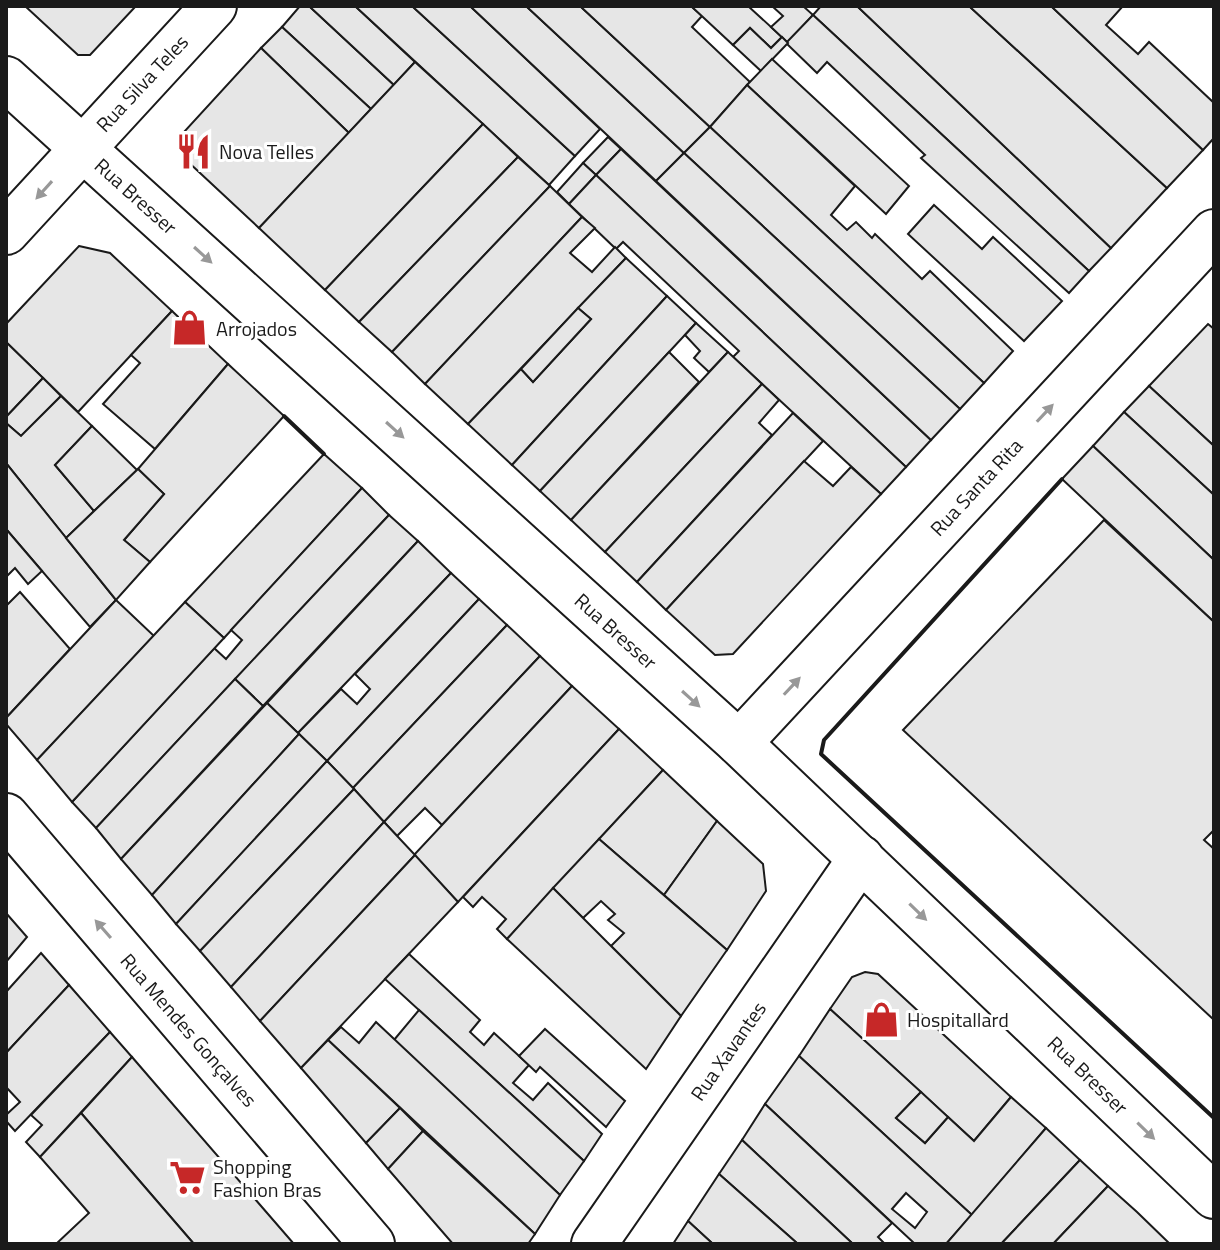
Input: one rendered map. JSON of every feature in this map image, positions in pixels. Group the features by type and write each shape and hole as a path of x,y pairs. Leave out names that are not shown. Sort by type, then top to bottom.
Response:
{"main road":[{"name":"Rua Silva Teles","path":"6,232 214,6"},
{"name":"Rua Bresser","path":"6,79 739,743 1214,1196"},
{"name":"Rua Santa Rita","path":"739,743 1214,232"},
{"name":"Rua Mendes Gonçalves","path":"6,816 372,1244"},
{"name":"Rua Xavantes","path":"594,1244 861,858"}],"building":[{"path":"25,6 136,6 90,55 78,55"},
{"path":"300,6 309,6 394,85 371,109 282,27"},
{"path":"309,6 355,6 415,62 394,85"},
{"path":"355,6 412,6 575,156 549,185"},
{"path":"412,6 470,6 600,129 575,156"},
{"path":"470,6 526,6 684,153 656,181"},
{"path":"526,6 580,6 710,127 684,153"},
{"path":"580,6 691,6 702,16 692,27 750,82 710,127"},
{"path":"691,6 748,6 782,37 771,48 750,28 733,45"},
{"path":"772,6 803,6 813,15 788,43 771,27 783,16"},
{"path":"821,6 857,6 1111,248 1089,271 813,15"},
{"path":"857,6 969,6 1167,188 1111,248"},
{"path":"969,6 1051,6 1203,150 1167,188"},
{"path":"1051,6 1123,6 1106,25 1138,54 1149,42 1214,103 1214,138 1203,150"},
{"path":"813,15 1089,271 1069,293 921,158 925,155 827,62 817,73 786,43"},
{"path":"282,27 371,109 349,133 261,48"},
{"path":"750,28 771,48 782,37 788,43 761,71 733,45"},
{"path":"261,48 349,133 259,228 185,159 183,133"},
{"path":"772,59 909,186 886,214 747,85"},
{"path":"415,62 483,124 325,290 259,228"},
{"path":"747,85 855,186 831,215 847,230 856,222 872,238 875,234 922,279 930,271 1013,351 984,383 710,127"},
{"path":"483,124 518,157 359,322 325,290"},
{"path":"710,127 984,383 960,409 684,153"},
{"path":"608,137 621,149 596,175 583,163"},
{"path":"621,149 931,440 906,467 596,175"},
{"path":"684,153 960,409 931,440 656,181"},
{"path":"518,157 550,186 392,352 359,322"},
{"path":"583,163 596,175 569,204 557,192"},
{"path":"596,175 906,467 881,494 733,357 739,351 623,242 616,249 569,204"},
{"path":"550,186 582,217 425,384 392,352"},
{"path":"934,205 982,249 993,237 1062,301 1024,341 908,234"},
{"path":"582,217 595,228 570,253 592,272 615,247 626,258 468,424 425,384"},
{"path":"79,246 110,253 172,311 78,412 6,342 6,324"},
{"path":"626,258 667,296 512,465 468,424 521,369 533,382 591,319 578,308"},
{"path":"667,296 696,323 540,491 512,465"},
{"path":"578,308 591,319 533,382 521,369"},
{"path":"172,311 228,364 155,449 103,404 140,363 131,355"},
{"path":"696,323 728,352 709,372 694,358 700,351 685,335"},
{"path":"1208,324 1214,329 1214,446 1149,386"},
{"path":"6,342 43,378 6,417"},
{"path":"669,352 699,382 571,520 540,491"},
{"path":"728,352 762,384 605,552 571,520"},
{"path":"228,364 284,416 150,562 124,540 164,494 138,469"},
{"path":"43,378 61,396 21,436 6,423 6,417"},
{"path":"762,384 779,400 759,423 772,435 637,582 605,552"},
{"path":"1149,386 1214,446 1214,495 1124,412"},
{"path":"61,396 92,426 55,465 94,511 66,538 6,463 6,423 21,436"},
{"path":"1124,412 1214,495 1214,560 1093,446"},
{"path":"793,413 823,441 666,610 637,582"},
{"path":"92,426 137,470 94,511 55,465"},
{"path":"1093,446 1214,560 1214,622 1062,479"},
{"path":"324,454 362,488 224,638 185,602"},
{"path":"804,461 833,486 851,467 881,494 733,654 715,655 666,610"},
{"path":"6,463 116,600 90,627 6,529"},
{"path":"138,469 164,494 124,540 150,562 116,600 66,538"},
{"path":"362,488 389,515 96,828 72,802 214,648 226,659 242,640 231,630"},
{"path":"389,515 418,541 263,706 235,679"},
{"path":"1104,520 1214,622 1214,830 1204,840 1214,849 1214,1020 903,730"},
{"path":"6,529 42,571 28,584 15,568 6,577"},
{"path":"418,541 451,573 298,733 267,703"},
{"path":"451,573 479,599 327,761 298,733 341,689 357,704 370,689 355,674"},
{"path":"20,592 70,649 6,718 6,606"},
{"path":"479,599 507,625 353,788 327,761"},
{"path":"116,600 154,636 37,760 6,724 6,718"},
{"path":"185,602 224,638 72,802 37,760"},
{"path":"507,625 540,656 384,822 353,788"},
{"path":"540,656 572,686 442,825 425,808 397,836 384,822"},
{"path":"235,679 263,706 121,859 96,828"},
{"path":"572,686 619,729 458,902 414,855"},
{"path":"267,703 299,734 152,895 121,859"},
{"path":"619,729 663,770 507,939 497,929 506,919 482,897 473,907 463,897"},
{"path":"299,734 327,761 176,924 152,895"},
{"path":"327,761 354,789 200,951 176,924"},
{"path":"663,770 717,821 664,895 599,839"},
{"path":"354,789 384,822 231,987 200,951"},
{"path":"717,821 763,864 766,891 727,950 664,895"},
{"path":"384,822 415,855 260,1021 231,987"},
{"path":"599,839 727,950 681,1016 611,946 624,933 608,920 615,914 601,901 583,918 553,888"},
{"path":"415,855 458,902 301,1068 260,1021"},
{"path":"553,888 681,1016 646,1069 507,939"},
{"path":"6,913 27,937 6,962"},
{"path":"41,953 69,985 6,1053 6,992"},
{"path":"409,954 480,1020 470,1032 484,1045 494,1033 529,1065 513,1083 533,1100 548,1083 602,1134 584,1161 385,979"},
{"path":"865,972 878,974 1011,1097 974,1141 830,1009 852,977"},
{"path":"69,985 110,1032 15,1131 6,1121 6,1115 20,1102 6,1087 6,1053"},
{"path":"830,1009 921,1092 896,1118 925,1143 948,1117 974,1141 1011,1097 1046,1128 972,1215 799,1056"},
{"path":"419,1010 584,1161 560,1195 394,1040"},
{"path":"376,1022 560,1195 535,1234 328,1040 341,1027 359,1043"},
{"path":"545,1029 625,1101 606,1127 540,1067 536,1072 519,1056"},
{"path":"110,1032 132,1057 40,1157 26,1142 42,1125 31,1115"},
{"path":"328,1040 400,1108 366,1143 301,1068"},
{"path":"799,1056 972,1215 946,1244 915,1244 765,1104","holes":["906,1193 927,1212 915,1228 892,1209"]},
{"name":"Shopping Fashion Bras","path":"132,1057 294,1244 194,1244 81,1113"},
{"path":"921,1092 948,1117 925,1143 896,1118"},
{"path":"765,1104 892,1223 878,1237 885,1244 853,1244 742,1140"},
{"path":"400,1108 423,1131 388,1169 366,1143"},
{"path":"81,1113 194,1244 56,1244 89,1213 40,1157"},
{"path":"1046,1128 1080,1160 1001,1244 946,1244"},
{"path":"423,1131 535,1234 528,1244 453,1244 388,1169"},
{"path":"742,1140 853,1244 798,1244 719,1174"},
{"path":"1080,1160 1108,1186 1053,1244 1001,1244"},
{"path":"719,1174 798,1244 713,1244 688,1221"},
{"path":"1108,1186 1137,1212 1170,1244 1053,1244"},
{"path":"688,1221 713,1244 673,1244"}],"wall":[{"path":"284,416 324,454"},
{"path":"1062,479 824,740 821,754 1214,1118"}],"place":[{"name":"Nova Telles","path":"193,151"},
{"name":"Arrojados","path":"190,328"},
{"name":"Hospitallard","path":"881,1019"},
{"name":"Shopping Fashion Bras","path":"187,1178"}]}
